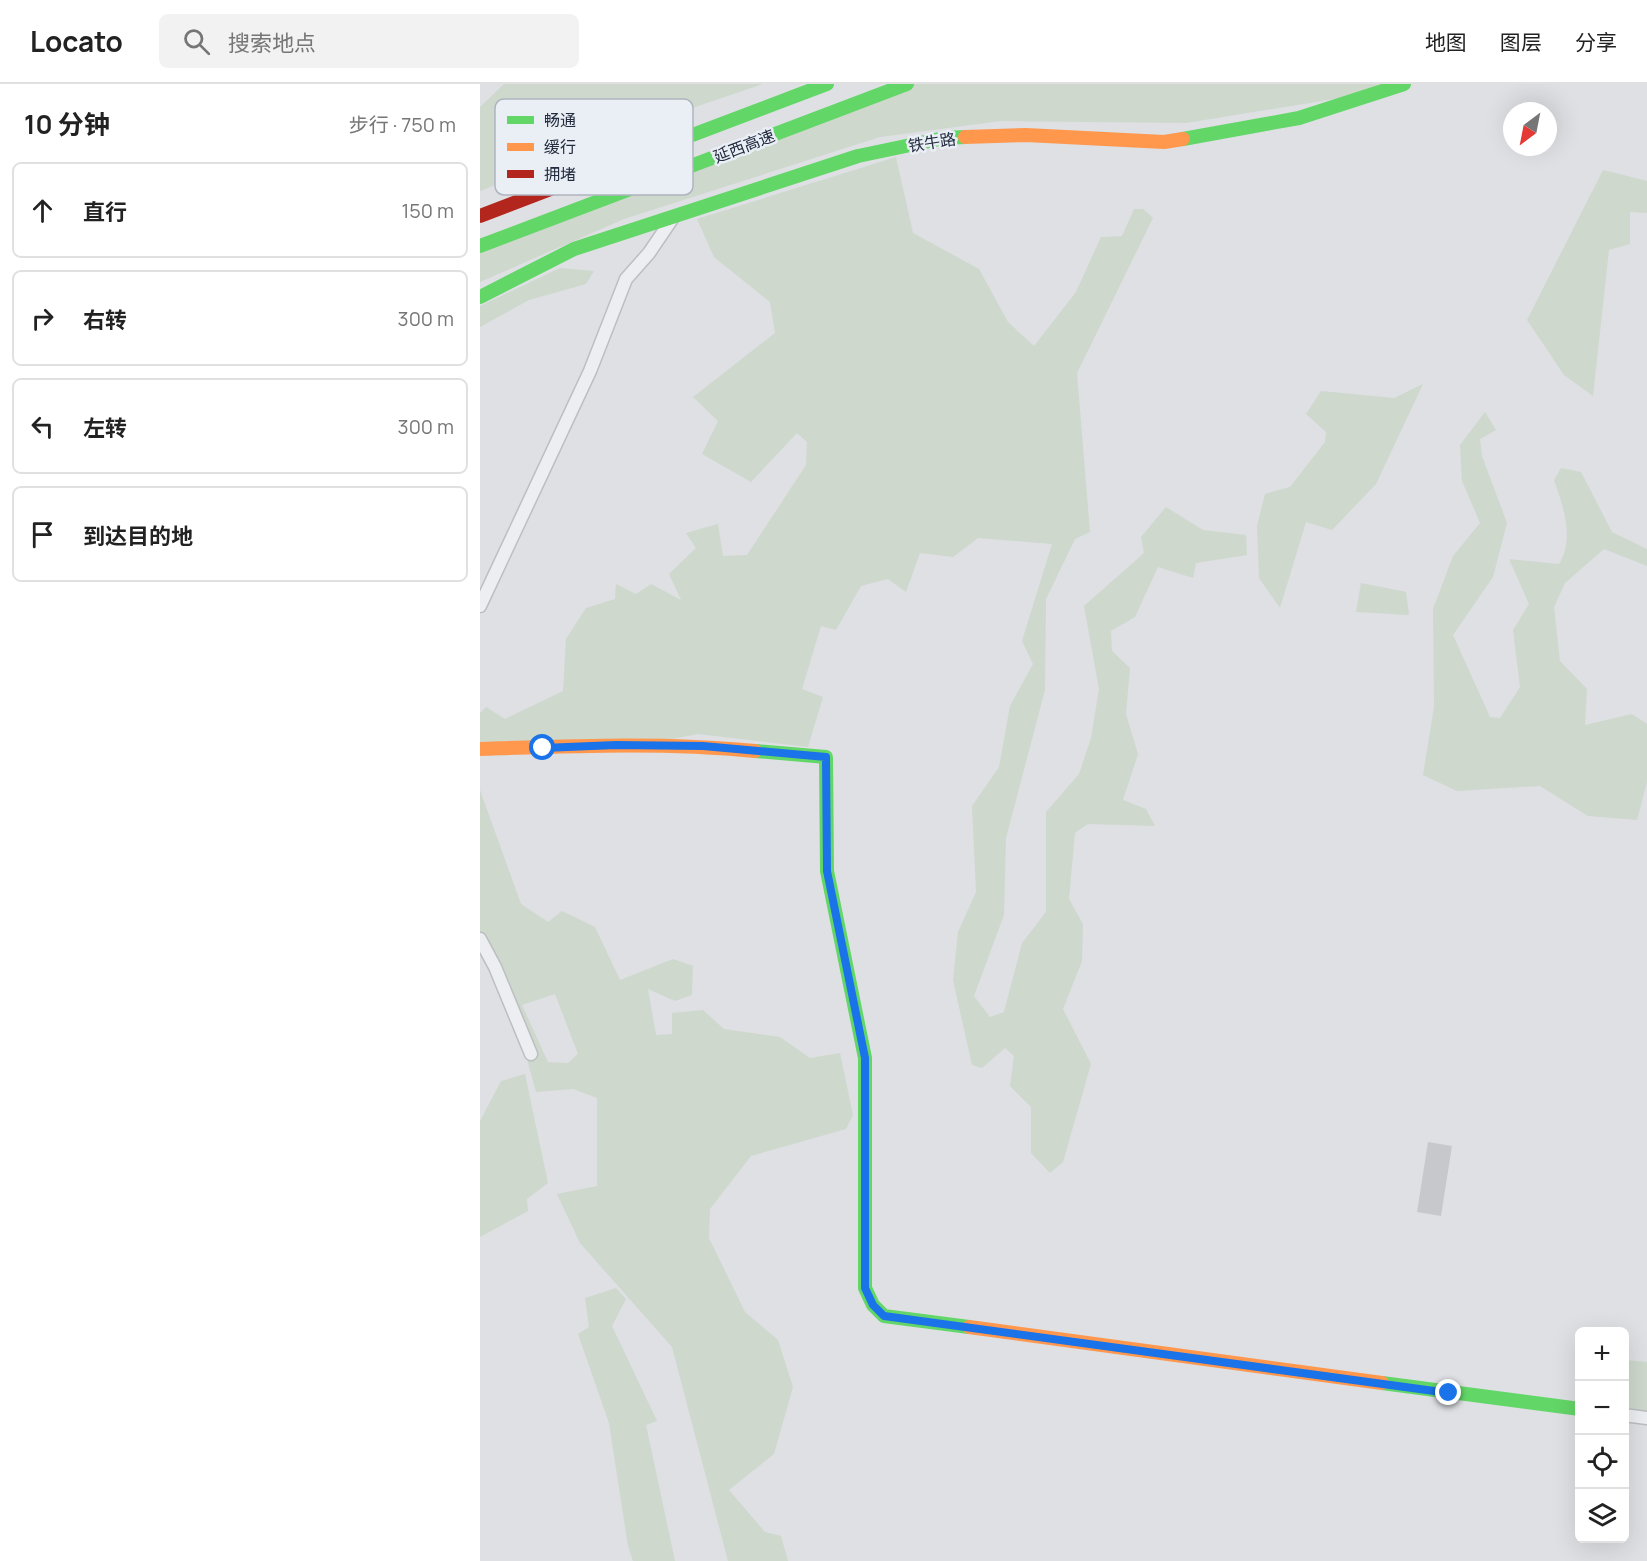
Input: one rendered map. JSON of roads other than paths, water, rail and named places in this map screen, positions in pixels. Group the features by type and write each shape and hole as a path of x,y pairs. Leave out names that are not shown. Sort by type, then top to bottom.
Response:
{"main road":[{"name":"延西高速","path":"693,135 827,84"},
{"name":"延西高速","path":"693,165 907,84"},
{"name":"铁牛路","path":"480,297 574,249 858,156 944,138 1026,135 1164,142 1299,118 1404,84"},
{"name":"延西高速","path":"480,216 535,195"},
{"name":"延西高速","path":"480,246 614,195"},
{"path":"480,749 616,745 703,746 826,757 827,871 865,1058 865,1288 873,1305 884,1316 1575,1408"}],"street":[{"path":"480,606 590,371 626,279 649,253 675,216"},
{"path":"480,939 495,967 531,1054"},
{"path":"1629,1416 1647,1418"}]}
